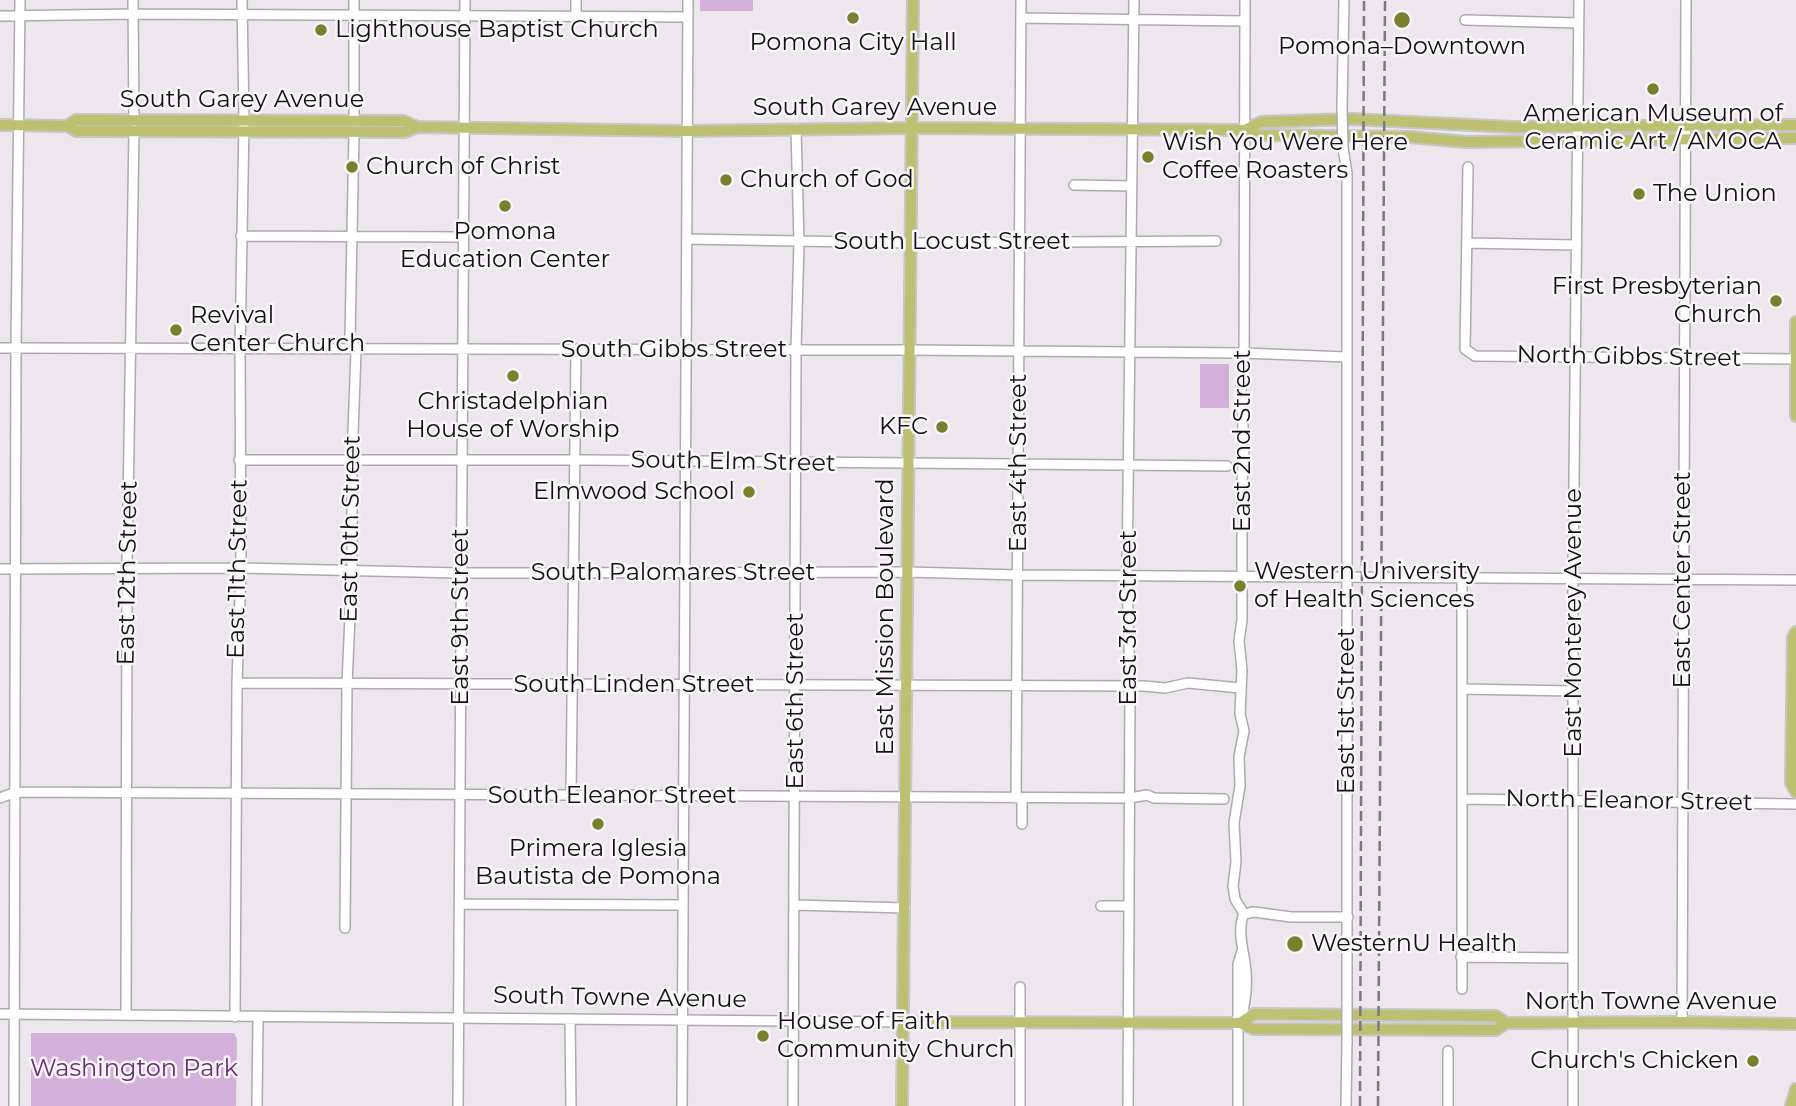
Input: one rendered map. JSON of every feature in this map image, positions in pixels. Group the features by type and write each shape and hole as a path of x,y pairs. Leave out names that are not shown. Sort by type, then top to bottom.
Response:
{"main road":[{"name":"East Mission Boulevard","path":"902,1106 912,0"},
{"name":"South Garey Avenue","path":"0,125 66,126 76,120 134,126 354,127 405,132 417,127 687,131 911,128 1245,130 1261,122 1398,120 1512,127 1796,125"},
{"path":"1245,130 1257,135 1409,137 1466,142 1796,138"},
{"path":"1796,322 1796,416"},
{"path":"1796,632 1793,637 1791,783 1796,792"},
{"name":"North Towne Avenue","path":"1240,1023 1254,1014 1496,1016 1506,1023 1796,1024"},
{"name":"South Towne Avenue","path":"903,1022 1240,1023"},
{"name":"North Towne Avenue","path":"1240,1023 1253,1029 1437,1031 1496,1030 1506,1023"},
{"path":"1791,1106 1796,1089"}],"street":[{"path":"14,1106 16,348 20,0"},
{"name":"East 12th Street","path":"125,1015 133,0"},
{"name":"East 11th Street","path":"235,1017 237,683 241,568 239,460 244,126 242,0"},
{"name":"East 10th Street","path":"345,928 347,684 356,351 350,336 354,0"},
{"name":"East 9th Street","path":"458,1106 465,0"},
{"path":"576,0 576,18"},
{"path":"682,1106 688,0"},
{"name":"East 4th Street","path":"1021,0 1016,685 1022,824"},
{"name":"East 3rd Street","path":"1128,1106 1130,686 1127,576 1134,0"},
{"name":"East 2nd Street","path":"1244,914 1235,899 1233,886 1236,862 1234,823 1240,786 1239,757 1244,731 1240,714 1242,670 1238,641 1242,620 1241,482 1244,448 1241,387 1244,376 1245,0"},
{"name":"East 1st Street","path":"1344,0 1342,107 1343,148 1347,173 1346,1106"},
{"name":"East Monterey Avenue","path":"1573,1106 1572,691 1578,0"},
{"name":"East Center Street","path":"1682,1022 1686,0"},
{"path":"0,16 133,14 688,17"},
{"path":"1021,18 1245,21"},
{"path":"1465,20 1578,23"},
{"name":"East 6th Street","path":"793,1106 796,350 799,242 796,129"},
{"path":"1468,167 1467,243 1575,245"},
{"path":"1074,185 1131,186"},
{"path":"241,236 463,237"},
{"name":"South Locust Street","path":"687,239 909,243 1216,241"},
{"name":"North Gibbs Street","path":"1467,243 1465,349 1475,356 1796,359"},
{"name":"South Gibbs Street","path":"0,348 356,351 908,350 1347,357"},
{"path":"571,795 576,351"},
{"name":"South Elm Street","path":"239,460 1227,466"},
{"name":"South Palomares Street","path":"0,569 241,568 572,574 908,572 1796,580"},
{"path":"1462,578 1462,989"},
{"name":"South Linden Street","path":"237,683 906,687 1016,685 1164,688 1188,683 1240,688"},
{"path":"1463,689 1572,691"},
{"name":"South Eleanor Street","path":"0,799 16,792 1130,797 1146,801 1154,798 1224,799"},
{"name":"North Eleanor Street","path":"1462,799 1796,804"},
{"path":"460,904 682,905"},
{"path":"795,905 905,908"},
{"path":"1101,906 1129,906"},
{"path":"1238,1106 1238,964 1242,951 1244,914 1254,912 1291,917 1348,916"},
{"path":"1461,957 1572,958"},
{"path":"1020,987 1020,1106"},
{"name":"South Towne Avenue","path":"0,1014 903,1022"},
{"path":"257,1106 258,1017"},
{"path":"570,1018 571,1106"},
{"path":"1448,1051 1448,1106"}],"green space":[{"path":"700,0 753,0 753,11 700,11"},
{"path":"1200,364 1229,364 1229,408 1200,408"},
{"name":"Washington Park","path":"31,1033 234,1033 237,1039 236,1106 31,1106"}],"railway":[{"path":"1360,1106 1364,0"},
{"path":"1378,1106 1385,0"}],"place":[{"name":"Pomona City Hall","path":"853,18"},
{"name":"Pomona–Downtown","path":"1402,20"},
{"name":"Lighthouse Baptist Church","path":"321,30"},
{"name":"American Museum of Ceramic Art / AMOCA","path":"1653,89"},
{"name":"Wish You Were Here Coffee Roasters","path":"1148,157"},
{"name":"Church of Christ","path":"352,167"},
{"name":"Church of God","path":"726,180"},
{"name":"The Union","path":"1639,194"},
{"name":"Pomona Education Center","path":"505,206"},
{"name":"First Presbyterian Church","path":"1776,301"},
{"name":"Revival Center Church","path":"176,330"},
{"name":"Christadelphian House of Worship","path":"513,376"},
{"name":"KFC","path":"942,427"},
{"name":"Elmwood School","path":"749,492"},
{"name":"Western University of Health Sciences","path":"1240,586"},
{"name":"Primera Iglesia Bautista de Pomona","path":"598,824"},
{"name":"WesternU Health","path":"1295,944"},
{"name":"House of Faith Community Church","path":"763,1036"},
{"name":"Church's Chicken","path":"1753,1061"}]}
